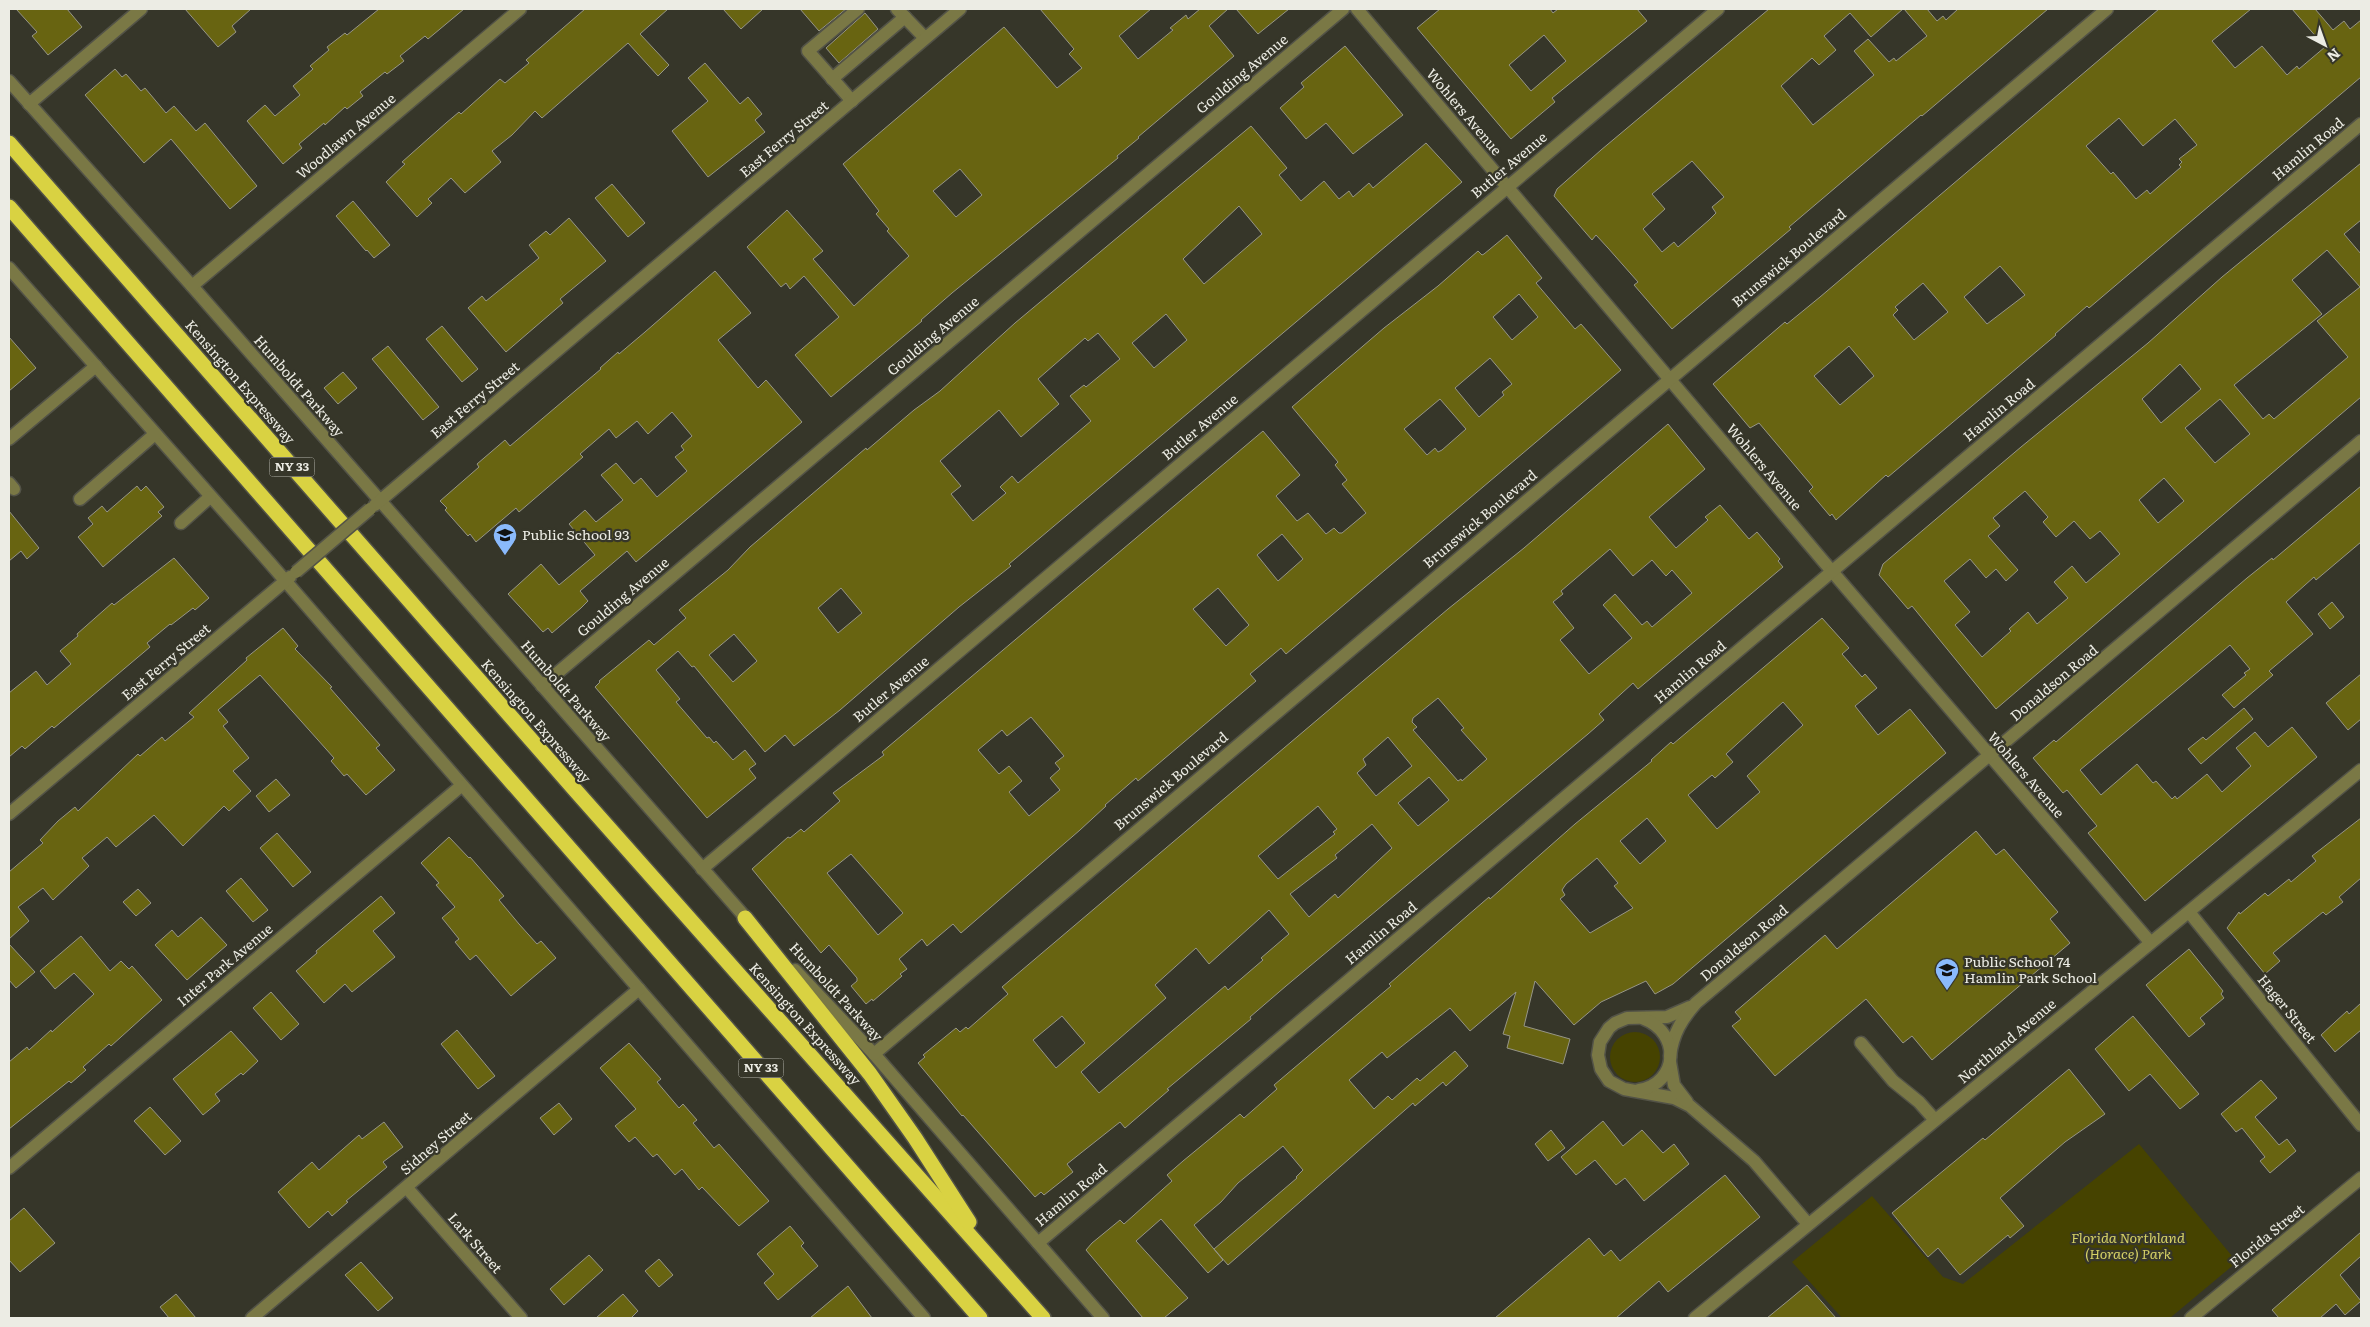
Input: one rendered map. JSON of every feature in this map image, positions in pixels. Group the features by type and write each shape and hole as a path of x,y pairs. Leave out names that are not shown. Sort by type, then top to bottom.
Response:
{"highway":[{"name":"Kensington Expressway","path":"9,143 563,776 1043,1318"},
{"name":"NY 33","path":"9,207 980,1318"},
{"path":"746,918 870,1074 915,1138 994,1261"}],"street":[{"path":"29,104 141,9"},
{"name":"Woodlawn Avenue","path":"192,286 520,9"},
{"path":"852,101 808,51 858,9"},
{"name":"East Ferry Street","path":"9,814 960,9"},
{"name":"Goulding Avenue","path":"542,686 1343,9"},
{"name":"Wohlers Avenue","path":"1357,9 1832,572 2150,942"},
{"name":"Butler Avenue","path":"702,869 1718,9"},
{"name":"Brunswick Boulevard","path":"874,1054 1669,378 2107,9"},
{"path":"832,78 901,13 925,38"},
{"name":"Humboldt Parkway","path":"9,81 192,286 702,869 874,1054 1103,1318"},
{"name":"Hamlin Road","path":"1038,1243 2361,124"},
{"path":"9,268 285,582 924,1318"},
{"path":"9,439 96,366"},
{"path":"80,499 155,434"},
{"name":"Donaldson Road","path":"1808,1224 1754,1161 1690,1106 1674,1085 1670,1058 1676,1032 1681,1021 1696,1004 2361,441"},
{"path":"181,523 210,497"},
{"name":"Northland Avenue","path":"1695,1318 2361,770"},
{"name":"Inter Park Avenue","path":"9,1168 461,786"},
{"name":"Hager Street","path":"2188,912 2361,1125"},
{"name":"Sidney Street","path":"252,1318 639,989"},
{"name":"Donaldson Road","path":"1690,1106 1674,1098 1624,1089 1609,1081 1601,1069 1598,1047 1609,1028 1621,1020 1667,1017 1696,1004"},
{"path":"1624,1089 1646,1088 1658,1082 1667,1070 1670,1058 1668,1041 1661,1029 1644,1019 1633,1018"},
{"path":"1861,1043 1893,1081 1919,1102 1934,1120"},
{"name":"Florida Street","path":"2191,1318 2361,1178"},
{"name":"Lark Street","path":"407,1188 521,1318"}],"green space":[{"path":"1630,1032 1640,1032 1653,1039 1660,1052 1660,1062 1653,1075 1640,1082 1630,1082 1621,1078 1614,1071 1610,1062 1610,1052 1614,1043 1621,1036"},
{"name":"Florida Northland (Horace) Park","path":"2139,1144 2237,1262 2170,1318 1842,1318 1792,1262 1872,1196 1943,1277 1963,1284"}],"building":[{"path":"16,9 67,9 82,27 48,55 32,36 37,32"},
{"path":"185,9 251,9 232,26 236,32 218,47"},
{"path":"379,9 464,9 428,39 425,36 400,56 404,61 387,74 385,72 360,92 363,96 347,109 345,107 299,144 302,148 283,164 247,121 265,105 275,116 300,95 293,86 313,69 310,66 329,50 327,47 345,33 347,35"},
{"path":"585,9 668,9 640,34 669,65 658,76 628,43 542,118 535,111 512,135 492,151 501,162 465,193 451,178 428,199 432,203 417,217 386,182 405,164 402,162 459,112 461,114 500,79 505,83 529,63 526,60"},
{"path":"723,9 763,9 741,29"},
{"path":"800,9 846,9 819,31"},
{"path":"1040,9 1151,9 1119,36 1138,59 1173,30 1170,28 1186,15 1188,19 1200,9 1228,9 1209,26 1234,56 1138,137 1117,156 1118,158 952,293 922,321 831,397 795,355 839,317 804,276 790,289 786,283 781,287 747,247 787,210 823,251 813,259 854,306 909,256 887,231 889,229 876,214 879,211 843,164 1004,27 1057,88 1082,68 1069,54 1074,49","holes":["960,169 982,195 956,217 933,191"]},
{"path":"1236,9 1289,9 1258,34"},
{"path":"1440,9 1550,9 1553,13 1558,9 1637,9 1647,21 1552,98 1555,102 1511,139 1417,28","holes":["1544,35 1566,61 1531,91 1509,65"]},
{"path":"1769,9 1903,9 1871,37 1850,13 1824,36 1836,50 1819,65 1812,58 1781,86 1813,125 1874,75 1854,51 1868,39 1889,62 1894,58 1896,61 1927,36 1904,9 1927,9 1937,21 1943,16 1946,20 1958,9 2048,9 1789,227 1791,229 1672,329 1634,285 1638,282 1608,248 1596,235 1592,240 1554,196 1557,189","holes":["1692,161 1724,197 1712,207 1716,213 1678,247 1674,242 1662,252 1643,229 1665,209 1652,194"]},
{"path":"2159,9 2251,9 2212,41 2235,68 2262,46 2287,75 2297,66 2299,69 2325,47 2292,9 2315,9 2333,30 2344,21 2350,29 2361,20 2361,77 2089,308 2087,306 2056,335 1888,477 1886,475 1836,520 1832,514 1830,516 1809,491 1813,487 1759,423 1750,428 1713,384 1785,322 1787,324","holes":["2119,118 2143,146 2175,119 2197,145 2179,159 2182,162 2179,165 2181,167 2150,194 2147,190 2136,199 2113,172 2111,174 2086,146","2000,266 2025,295 1987,324 1964,297","1923,283 1948,312 1914,340 1893,315 1898,310 1895,307","1849,346 1874,376 1840,405 1814,376"]},
{"path":"865,13 878,29 839,63 826,48"},
{"path":"1345,46 1403,115 1353,154 1326,123 1306,139 1280,108 1304,87 1301,83"},
{"path":"705,63 740,104 748,97 762,114 755,120 765,132 708,177 672,131 708,101 688,78"},
{"path":"115,69 122,77 126,74 141,91 145,88 166,113 174,106 196,131 205,123 257,186 230,209 171,139 144,163 85,95"},
{"path":"1251,126 1287,168 1279,175 1301,201 1324,181 1339,199 1349,191 1353,197 1369,183 1373,188 1426,143 1462,182 1009,564 1011,566 959,607 840,710 794,746 785,735 765,752 694,666 692,667 678,651 656,670 680,699 676,702 707,738 709,737 714,743 716,741 733,760 745,750 756,764 749,769 756,778 707,818 595,687 599,681 649,640 654,645 686,618 679,610 728,570 750,547 866,448 867,450 914,410 940,391 1015,323","holes":["1239,206 1262,234 1204,284 1183,259","1166,314 1187,340 1154,368 1132,343","1098,333 1120,359 1086,387 1084,385 1070,396 1091,421 1018,483 1012,476 1000,487 1006,493 973,521 951,494 961,486 940,461 999,410 1021,437 1059,404 1038,379 1085,338 1088,341","841,588 862,613 838,633 818,608","734,634 757,661 733,682 709,655"]},
{"path":"2361,163 2361,220 2344,234 2361,254 2361,397 1996,709 1912,606 1908,609 1879,575 1883,564 2148,343 2222,277","holes":["2327,250 2360,287 2317,321 2348,357 2274,419 2269,414 2263,419 2234,385 2322,314 2292,280","2180,364 2201,389 2161,423 2142,399","2220,399 2250,434 2215,463 2185,428","2164,478 2184,501 2158,523 2139,500","2025,491 2048,517 2043,522 2056,537 2074,521 2090,539 2100,531 2120,554 2086,583 2072,566 2054,582 2068,598 2037,624 2028,612 2009,629 2011,631 1982,657 1955,625 1970,612 1944,581 1970,559 1986,578 1996,569 2006,581 2018,570 1988,536 2000,526 1993,518"]},
{"path":"612,184 645,223 628,237 595,198"},
{"path":"353,201 390,245 374,258 336,216"},
{"path":"569,218 606,261 560,299 563,303 506,352 468,308 482,296 486,301 539,258 529,245 546,231 550,235"},
{"path":"1507,235 1542,278 1536,283 1575,329 1581,324 1621,370 1286,654 1281,648 1250,674 1256,681 1138,781 1136,778 1080,830 961,933 953,924 927,946 922,939 899,959 907,969 900,974 902,976 873,1001 872,999 866,1004 851,986 857,981 857,978 829,945 821,953 752,869 788,837 790,838 801,829 804,832 840,801 833,793 884,755 882,752 1263,431 1300,475 1276,496 1297,521 1308,513 1326,534 1334,528 1339,533 1342,533 1366,513 1342,484 1347,480 1335,465 1338,462 1292,407 1478,251 1482,255","holes":["1519,294 1538,317 1512,340 1493,317","1490,358 1512,384 1502,392 1504,395 1479,417 1455,388","1440,399 1466,429 1442,450 1438,452 1435,448 1427,455 1404,429","1282,534 1303,559 1278,581 1257,555","1218,588 1249,625 1226,646 1193,609","1031,717 1064,756 1055,763 1060,769 1050,778 1060,790 1029,816 1009,792 1022,781 1009,766 999,774 978,750 1002,730 1007,736","851,854 903,913 878,935 827,873"]},
{"path":"715,271 751,313 718,340 758,388 766,380 802,422 636,562 627,551 580,591 588,601 581,608 552,633 548,628 543,632 508,594 541,564 559,585 595,555 569,524 585,510 596,522 623,500 601,475 616,463 634,484 641,478 657,497 687,471 675,457 684,450 681,446 692,436 672,412 648,434 637,421 616,438 609,429 580,454 583,457 519,512 516,508 476,542 470,534 468,536 445,510 447,508 440,501 479,467 477,464 505,440 510,446"},
{"path":"442,326 478,369 462,382 426,339"},
{"path":"9,337 36,368 9,391"},
{"path":"388,346 439,407 423,420 372,359"},
{"path":"343,372 357,388 338,404 324,388"},
{"path":"1668,424 1705,469 1649,517 1676,548 1708,520 1705,517 1720,505 1749,539 1757,532 1780,559 1778,561 1783,567 1638,689 1633,683 1599,714 1604,720 1588,734 1286,986 1250,1017 1251,1019 1167,1089 1169,1090 1125,1128 1120,1122 1067,1164 1073,1172 1044,1195 1041,1192 1035,1197 962,1116 918,1063 925,1057 923,1055 956,1028 960,1032 966,1027 968,1029 1008,994 1002,987 1448,609 1524,548","holes":["1610,549 1633,576 1652,560 1666,576 1672,570 1692,593 1652,627 1647,621 1642,625 1615,594 1603,605 1632,638 1589,674 1560,640 1574,628 1553,602 1563,594 1561,591","1438,698 1464,728 1461,730 1487,759 1462,781 1461,779 1458,781 1413,730 1417,727 1412,722 1413,718","1388,737 1412,766 1376,796 1357,773 1366,765 1363,759","1429,777 1449,800 1418,826 1398,803","1318,806 1337,829 1333,832 1335,834 1278,879 1258,856","1372,824 1392,848 1338,898 1335,894 1309,917 1290,894 1337,858 1335,855","1269,910 1289,934 1261,958 1263,960 1228,990 1225,986 1099,1093 1081,1072 1166,998 1155,985 1196,948 1209,964","1062,1016 1085,1043 1056,1068 1033,1040"]},
{"path":"137,486 141,491 146,486 164,507 158,512 162,516 103,567 78,537 93,524 88,518 102,506 107,512"},
{"path":"2361,486 2361,542 2316,580 2314,577 2286,602 2313,634 2269,671 2273,675 2234,708 2222,695 2246,675 2244,673 2250,669 2230,645 2080,770 2101,795 2137,764 2153,783 2156,781 2172,799 2175,796 2177,799 2207,774 2222,792 2251,766 2236,748 2255,732 2268,747 2292,727 2317,757 2145,901 2088,833 2097,826 2067,790 2063,793 2033,758 2054,740 2056,742 2247,578 2272,558 2273,560"},
{"path":"9,511 39,548 27,559 21,551 9,561"},
{"path":"174,558 209,598 195,610 193,608 170,624 147,643 150,647 54,728 52,726 25,749 22,746 9,757 9,693 36,671 47,685 71,664 60,651 78,636 77,634 112,603 114,605"},
{"path":"2332,602 2344,617 2330,629 2318,614"},
{"path":"1822,618 1849,648 1842,654 1862,677 1865,674 1877,688 1855,706 1878,735 1910,709 1946,753 1673,984 1655,994 1646,981 1601,1002 1574,1025 1535,981 1524,1026 1570,1039 1563,1064 1507,1048 1510,1036 1503,1034 1516,992 1470,1031 1450,1008 1387,1058 1382,1052 1349,1080 1374,1109 1388,1096 1392,1100 1417,1078 1420,1081 1455,1051 1468,1066 1446,1086 1443,1082 1415,1106 1413,1103 1228,1265 1214,1249 1297,1178 1303,1170 1283,1146 1238,1183 1221,1202 1194,1225 1223,1260 1208,1273 1161,1219 1136,1241 1188,1298 1164,1318 1143,1318 1086,1250 1092,1243 1120,1220 1124,1224 1172,1181 1167,1175 1183,1161 1240,1114 1244,1118 1277,1089 1274,1085 1391,986 1389,984 1467,916 1489,897 1490,899 1575,824 1652,761 1671,742 1673,744","holes":["1783,702 1803,725 1747,776 1760,792 1717,829 1688,795 1712,775 1715,778 1733,762 1726,754","1647,818 1666,841 1640,864 1620,841","1597,858 1618,883 1614,886 1633,908 1590,933 1560,899 1565,895 1562,890 1566,884"]},
{"path":"283,628 298,646 295,649 332,687 330,688 380,745 376,748 395,770 366,795 347,774 344,776 331,761 334,758 260,675 218,710 228,722 223,726 249,758 233,771 251,791 229,811 224,806 183,846 154,815 116,847 107,837 82,858 89,866 53,900 43,888 18,907 29,921 9,939 9,872 43,843 40,840 58,821 75,807 78,811 138,754 140,756 162,737 165,741 194,717 189,713 247,660 246,658"},
{"path":"2361,674 2361,719 2348,730 2326,703"},
{"path":"2244,708 2253,719 2201,764 2188,749 2203,737 2206,740"},
{"path":"276,779 290,795 269,812 256,796"},
{"path":"2361,818 2361,878 2339,897 2343,902 2326,915 2323,912 2273,953 2280,961 2265,974 2227,928 2239,912 2240,914 2265,893 2268,896 2289,879 2291,882 2316,861 2312,856"},
{"path":"1976,831 1996,855 2004,849 2058,912 2050,919 2070,943 1932,1060 1912,1036 1903,1043 1866,999 1775,1076 1732,1026 1741,1019 1735,1012 1825,935 1837,949"},
{"path":"277,833 311,872 293,887 260,848"},
{"path":"449,837 470,857 504,896 499,900 519,924 537,944 541,941 556,958 511,996 476,955 470,960 455,942 459,939 442,918 455,907 436,885 439,883 421,863"},
{"path":"241,878 268,910 253,922 226,891"},
{"path":"138,889 151,903 136,916 123,902"},
{"path":"381,896 395,913 373,931 395,957 352,992 345,984 324,1003 296,971 317,953 316,951"},
{"path":"201,917 227,945 187,980 155,945 172,930 178,937"},
{"path":"81,936 110,971 121,961 129,969 132,966 162,1000 111,1046 109,1044 83,1067 86,1070 71,1083 69,1081 9,1129 9,1062 27,1047 29,1050 51,1030 52,1032 94,994 74,973 55,989 40,971"},
{"path":"9,944 35,972 16,988 9,980"},
{"path":"2189,949 2223,991 2221,994 2224,998 2200,1018 2205,1024 2189,1037 2146,985"},
{"path":"271,992 299,1024 281,1040 253,1008"},
{"path":"2361,1003 2361,1030 2335,1052 2321,1035 2347,1011 2349,1014"},
{"path":"2133,1016 2199,1094 2180,1109 2150,1074 2129,1091 2095,1049"},
{"path":"457,1030 495,1076 478,1089 441,1044"},
{"path":"231,1031 258,1061 243,1075 241,1073 215,1094 220,1101 203,1115 173,1079"},
{"path":"629,1043 661,1079 657,1082 679,1108 683,1104 697,1120 693,1123 714,1148 719,1144 769,1201 739,1226 702,1187 699,1190 682,1169 675,1175 657,1154 653,1157 635,1137 629,1142 615,1126 636,1109 600,1068"},
{"path":"2069,1069 2105,1114 2065,1142 2000,1198 2024,1226 2010,1238 2008,1235 1960,1275 1938,1248 1928,1257 1892,1213 1983,1138 1985,1140"},
{"path":"2261,1080 2277,1098 2255,1117 2279,1145 2287,1139 2296,1151 2270,1173 2260,1161 2265,1157 2242,1128 2236,1132 2221,1114"},
{"path":"559,1103 572,1119 554,1135 540,1118"},
{"path":"150,1107 181,1141 165,1155 134,1121"},
{"path":"1603,1121 1623,1146 1642,1130 1663,1153 1674,1144 1689,1164 1644,1201 1625,1178 1616,1185 1595,1160 1576,1175 1561,1157"},
{"path":"384,1122 403,1147 383,1162 387,1167 346,1201 348,1202 332,1216 328,1211 309,1228 278,1192 312,1162 319,1170 359,1135 362,1139"},
{"path":"1551,1130 1565,1148 1548,1161 1535,1144"},
{"path":"1725,1175 1760,1217 1668,1292 1659,1281 1616,1318 1495,1318 1589,1238 1604,1256 1611,1250 1620,1261"},
{"path":"24,1208 55,1243 20,1272 9,1260 9,1221"},
{"path":"790,1226 804,1243 801,1246 818,1266 778,1300 764,1283 774,1274 757,1254"},
{"path":"2361,1232 2361,1256 2340,1275 2361,1301 2345,1315 2336,1304 2320,1318 2279,1318 2272,1310"},
{"path":"589,1255 603,1270 564,1305 550,1289"},
{"path":"659,1259 673,1275 659,1287 645,1271"},
{"path":"361,1262 393,1298 378,1311 345,1275"},
{"path":"1807,1285 1836,1318 1767,1318 1789,1300"},
{"path":"848,1286 872,1318 810,1318"},
{"path":"176,1294 196,1318 169,1318 160,1307"},
{"path":"623,1294 638,1311 631,1318 596,1318"}],"place":[{"name":"Public School 93","path":"505,556"},
{"name":"Public School 74 Hamlin Park School","path":"1947,991"}]}
